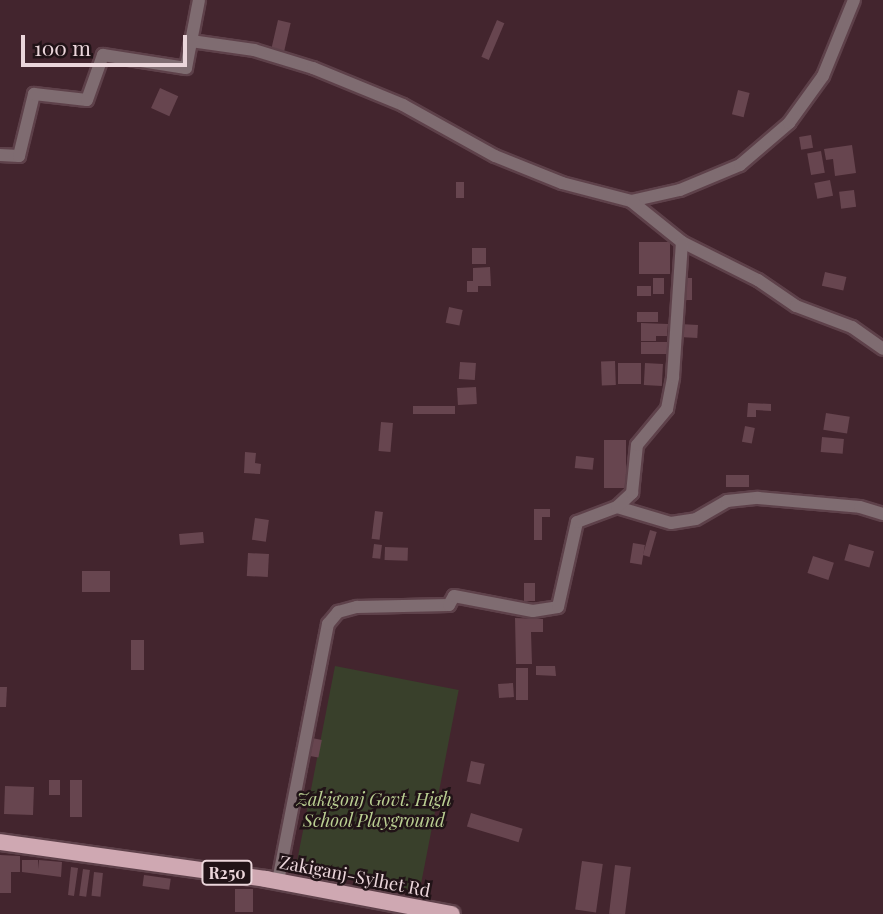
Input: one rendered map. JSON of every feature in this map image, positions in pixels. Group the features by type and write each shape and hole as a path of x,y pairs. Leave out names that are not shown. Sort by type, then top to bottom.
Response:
{"main road":[{"name":"Zakiganj-Sylhet Rd","path":"0,842 278,881 452,914"}],"street":[{"path":"0,155 19,156 34,94 87,100 100,58 108,54 186,68 200,0"},
{"path":"631,201 680,191 740,165 789,123 822,75 853,0"},
{"path":"191,41 254,50 313,68 403,105 495,156 562,183 631,201 682,242 758,280 796,306 852,327 883,349"},
{"path":"278,881 328,624 338,612 357,607 449,605 454,596 533,611 558,607 577,522 617,507 632,493 637,445 667,409 673,377 682,242"},
{"path":"617,507 671,523 696,519 727,500 758,498 860,507 883,514"}],"green space":[{"name":"Zakigonj Govt. High School Playground","path":"335,666 459,690 419,893 296,869"}],"building":[{"path":"278,20 291,23 284,53 271,50"},
{"path":"497,20 504,23 489,60 481,57"},
{"path":"160,88 178,96 169,116 151,108"},
{"path":"738,90 750,93 744,117 732,114"},
{"path":"811,135 813,148 801,150 799,137"},
{"path":"852,145 856,173 835,176 833,159 826,160 824,149"},
{"path":"821,151 825,173 811,175 807,153"},
{"path":"830,180 833,196 817,199 814,183"},
{"path":"456,182 464,182 464,198 456,198"},
{"path":"854,190 856,207 841,209 839,192"},
{"path":"639,242 670,242 670,274 639,274"},
{"path":"472,248 486,248 486,264 472,264"},
{"path":"490,267 491,286 478,286 478,292 467,292 467,281 473,281 473,268"},
{"path":"825,272 846,277 843,291 822,286"},
{"path":"653,278 664,278 664,294 653,294"},
{"path":"681,278 692,278 692,300 681,300"},
{"path":"637,286 651,286 651,296 637,296"},
{"path":"449,307 463,310 459,326 446,323"},
{"path":"637,312 658,312 658,322 637,322"},
{"path":"641,323 668,324 667,336 656,336 656,341 641,341"},
{"path":"680,324 698,325 697,338 679,337"},
{"path":"641,342 668,342 668,354 641,354"},
{"path":"601,361 615,361 616,385 602,385"},
{"path":"460,362 476,363 475,380 459,379"},
{"path":"618,363 641,363 641,384 618,384"},
{"path":"645,363 663,364 662,386 644,385"},
{"path":"476,387 477,404 458,405 457,388"},
{"path":"748,403 771,404 771,411 756,410 756,417 747,417"},
{"path":"413,406 455,406 455,414 413,414"},
{"path":"826,413 850,417 847,434 823,430"},
{"path":"381,422 393,423 390,452 378,451"},
{"path":"745,426 755,428 752,444 742,442"},
{"path":"822,437 844,439 843,454 821,452"},
{"path":"604,440 626,440 626,488 604,488"},
{"path":"245,452 256,453 255,463 261,464 260,474 244,473"},
{"path":"576,456 594,458 593,470 575,468"},
{"path":"726,475 749,475 749,487 726,487"},
{"path":"534,509 550,509 550,517 542,517 542,540 534,540"},
{"path":"375,511 383,512 380,540 372,539"},
{"path":"255,518 269,520 266,542 252,540"},
{"path":"650,530 657,532 650,557 643,555"},
{"path":"203,532 204,543 180,545 179,534"},
{"path":"633,543 645,545 642,565 630,563"},
{"path":"374,544 382,545 380,559 372,558"},
{"path":"849,544 874,551 869,568 844,560"},
{"path":"385,547 408,548 408,561 385,560"},
{"path":"248,553 269,554 268,577 247,576"},
{"path":"813,556 834,563 828,580 807,573"},
{"path":"82,571 110,571 110,592 82,592"},
{"path":"524,583 535,583 535,601 524,601"},
{"path":"515,618 543,619 543,632 531,632 532,664 516,664"},
{"path":"131,640 144,640 144,670 131,670"},
{"path":"536,666 555,666 556,676 536,675"},
{"path":"516,668 528,668 528,700 516,700"},
{"path":"513,683 514,697 499,698 498,684"},
{"path":"0,687 7,687 6,707 0,707"},
{"path":"312,738 322,740 318,758 309,756"},
{"path":"471,761 485,764 480,784 467,782"},
{"path":"49,780 60,780 60,795 49,795"},
{"path":"70,780 82,780 82,817 70,817"},
{"path":"5,786 34,787 33,815 4,814"},
{"path":"471,813 523,829 519,842 467,826"},
{"path":"0,855 20,856 20,872 11,872 11,893 0,893"},
{"path":"22,860 38,860 38,869 39,860 62,862 61,877 22,872"},
{"path":"582,861 603,864 596,912 575,910"},
{"path":"615,865 631,867 625,914 609,914"},
{"path":"71,867 78,868 74,896 68,895"},
{"path":"83,869 90,870 86,897 79,896"},
{"path":"94,872 103,873 100,897 91,896"},
{"path":"144,875 171,879 169,890 142,886"},
{"path":"235,889 253,889 253,912 235,912"}]}
